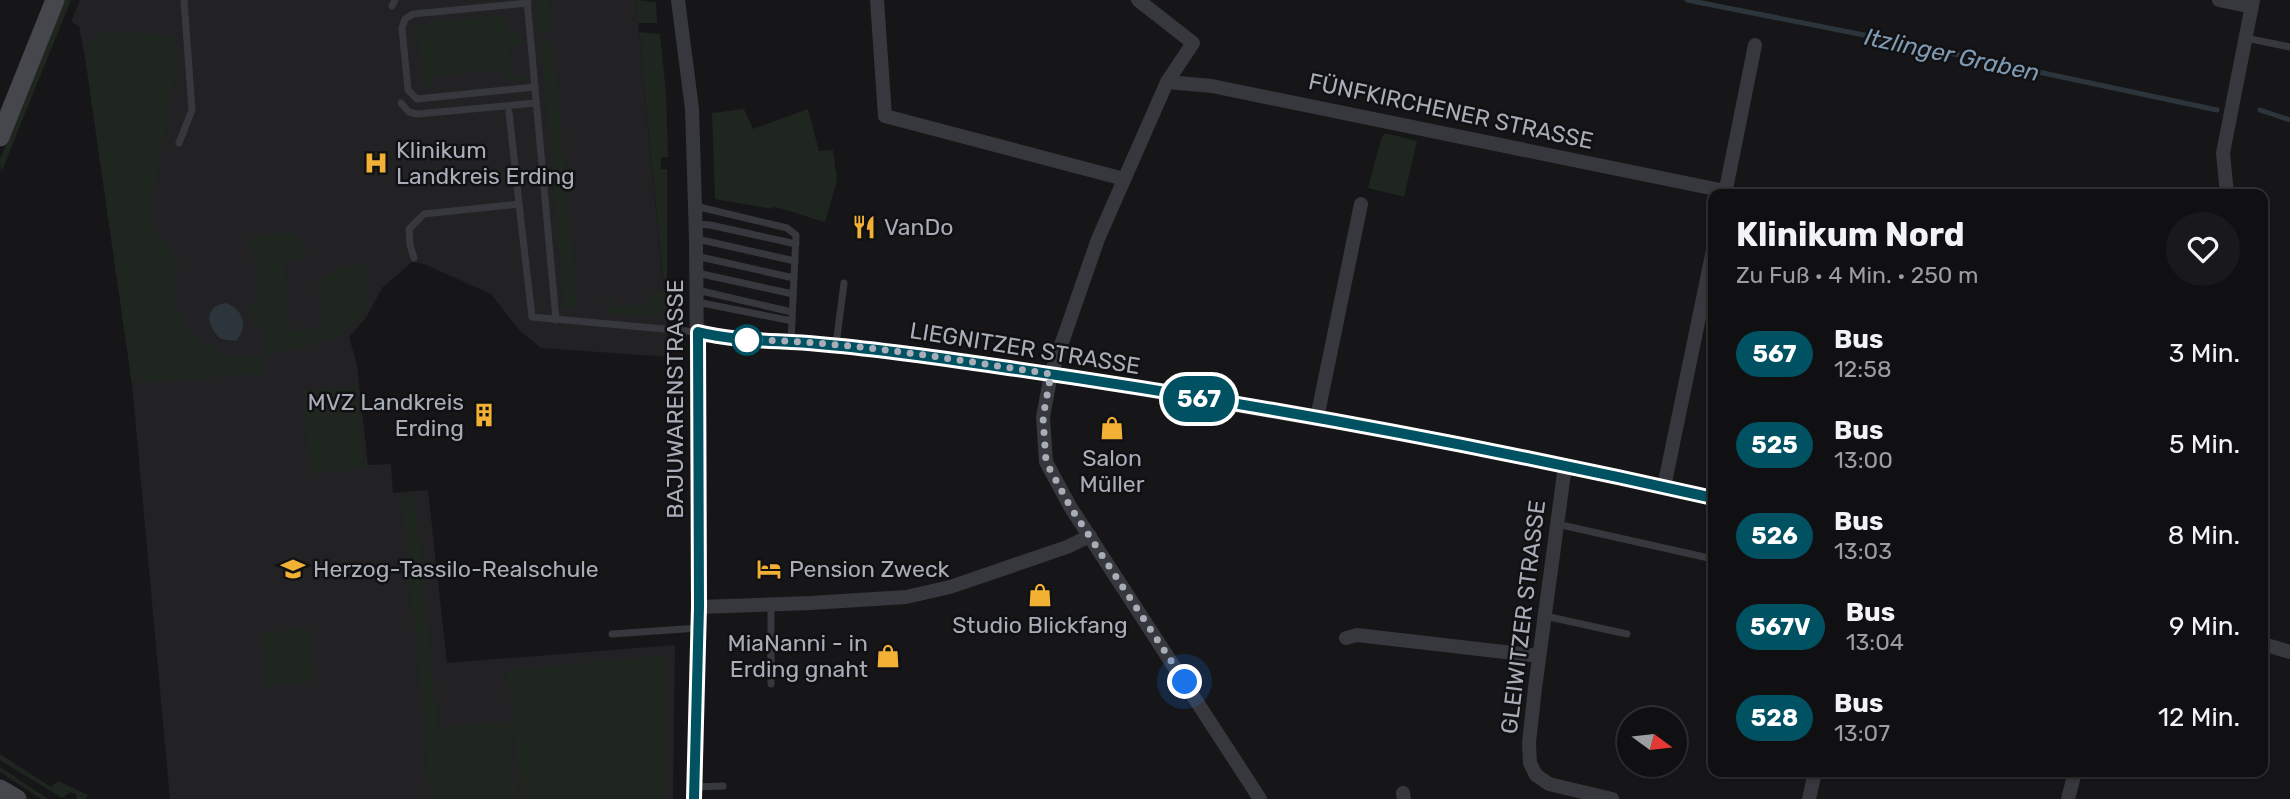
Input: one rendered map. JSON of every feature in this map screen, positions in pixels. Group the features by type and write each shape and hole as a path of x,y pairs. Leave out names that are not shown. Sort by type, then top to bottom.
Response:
{"street":[{"path":"0,137 55,0"},
{"name":"BAJUWARENSTRASSE","path":"678,0 692,109 697,273 699,628 694,793"},
{"path":"877,0 885,116 1124,179"},
{"path":"1138,0 1193,43 1167,82 1098,239 1051,374 1043,417 1046,462 1071,508 1260,799"},
{"path":"2220,0 2252,4 2222,153 2226,189"},
{"path":"1726,189 1755,44"},
{"name":"FÜNFKIRCHENER STRASSE","path":"1167,82 1212,86 1708,189"},
{"path":"1317,418 1361,204"},
{"path":"1664,487 1708,274"},
{"name":"LIEGNITZER STRASSE","path":"698,332 728,339 836,345 1051,374 1441,440 1708,497"},
{"name":"GLEIWITZER STRASSE","path":"1566,466 1529,743 1532,768 1540,779 1549,785 1612,799"},
{"path":"699,607 906,597 950,587 1067,547 1090,536"},
{"path":"1346,638 1357,635 1539,656"},
{"path":"2268,645 2290,652"},
{"path":"1809,799 1814,777"},
{"path":"2068,799 2074,777"},
{"path":"0,789 17,799"}],"lane":[{"path":"178,143 192,110 184,0"},
{"path":"535,87 417,99 408,90 402,28 405,19 413,14 528,1 556,320"},
{"path":"2246,38 2290,47"},
{"path":"401,103 405,110 417,114 536,103"},
{"path":"509,112 532,317 698,332"},
{"path":"414,258 409,229 424,215 519,204"},
{"path":"695,206 787,228 796,236 791,342"},
{"path":"696,224 796,244"},
{"path":"696,239 795,261"},
{"path":"696,257 794,278"},
{"path":"697,273 793,294"},
{"path":"836,345 844,283"},
{"path":"697,296 792,312"},
{"path":"697,296 792,321"},
{"path":"1558,524 1708,558"},
{"path":"771,605 771,684"},
{"path":"1545,616 1627,634"},
{"path":"612,634 699,628"},
{"path":"694,793 723,786"}],"shaded area":[{"path":"64,0 71,0 1,173 0,159"},
{"path":"80,0 636,0 670,357 541,348 519,330 491,294 424,264 412,262 382,288 366,318 349,337 357,365 368,465 391,464 393,493 428,490 447,663 675,645 673,799 170,799 132,384 86,63 79,26 71,22"},
{"path":"535,0 549,0 552,31 538,32"},
{"path":"636,0 656,2 657,23 638,23"},
{"path":"506,14 508,31 522,30 523,44 509,46 512,76 526,76 526,80 508,82 506,69 431,76 431,89 423,89 417,24"},
{"path":"119,31 175,36 177,60 150,214 155,233 178,259 175,306 189,333 229,358 262,356 264,373 132,384 86,63 95,35"},
{"path":"639,32 660,34 666,93 668,157 661,157 661,169 667,169 667,310 655,317 608,313 606,296 611,297 613,307 651,304 651,291 664,289"},
{"path":"553,42 578,309 564,307 541,43"},
{"path":"744,109 753,129 808,109 819,151 833,150 837,180 825,222 779,208 715,199 712,113"},
{"path":"1385,133 1417,141 1404,197 1368,188"},
{"path":"290,233 301,240 307,259 284,262 290,331 321,328 317,280 343,266 367,263 368,301 363,314 354,325 341,334 311,345 267,354 264,330 250,317 251,306 259,300 251,235"},
{"path":"225,303 236,309 242,319 242,330 236,341 221,339 210,324 210,313 218,305"},
{"path":"357,386 365,469 310,474 303,391"},
{"path":"415,494 438,728 509,721 516,799 431,799 401,496"},
{"path":"310,628 315,681 266,686 261,633"},
{"path":"665,655 665,799 521,799 507,670"},
{"path":"0,754 51,787 58,781 88,795 86,799 77,799 76,794 70,792 62,798 0,760"},
{"path":"0,767 48,799 41,799 0,772"}],"waterway":[{"name":"Itzlinger Graben","path":"1687,0 2217,110"},
{"name":"Itzlinger Graben","path":"2260,110 2290,120"}],"bus line":[{"name":"567","path":"694,799 699,607 698,332 728,339 812,343 902,352 1102,382 1441,440 1708,497"}],"place":[{"name":"Klinikum Landkreis Erding","path":"376,163"},
{"name":"VanDo","path":"864,227"},
{"name":"MVZ Landkreis Erding","path":"484,415"},
{"name":"Salon Müller","path":"1112,428"},
{"name":"Herzog-Tassilo-Realschule","path":"293,569"},
{"name":"Pension Zweck","path":"769,569"},
{"name":"Studio Blickfang","path":"1040,595"},
{"name":"MiaNanni - in Erding gnaht","path":"888,656"}],"route":[{"path":"747,340 902,352 1051,374 1043,417 1046,462 1071,508 1185,682"}]}
